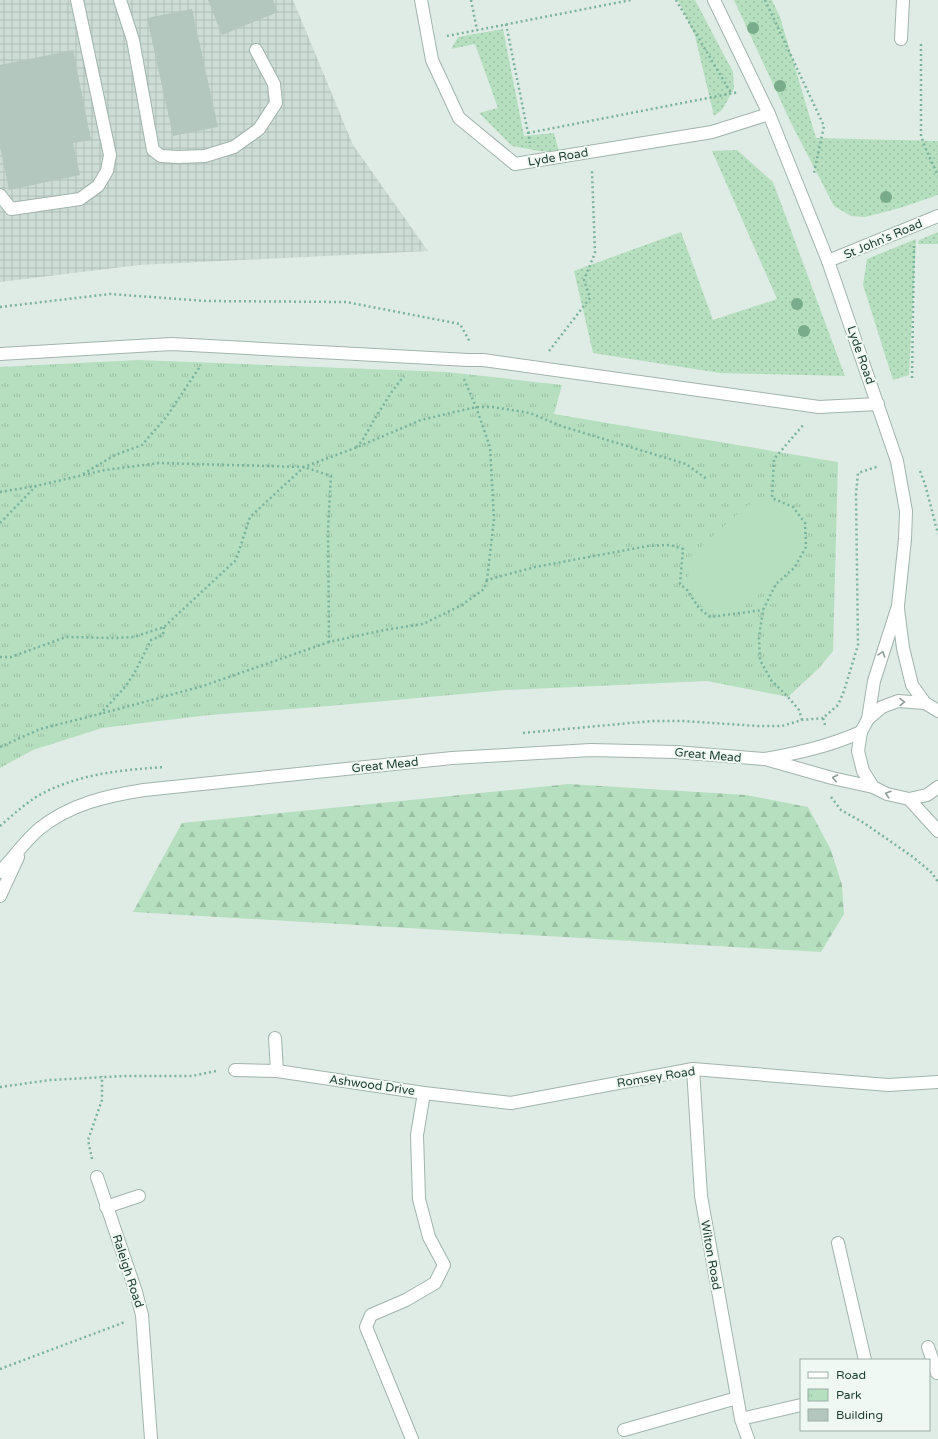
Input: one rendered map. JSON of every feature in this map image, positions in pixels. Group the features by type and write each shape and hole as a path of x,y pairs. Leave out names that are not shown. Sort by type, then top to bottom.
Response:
{"street":[{"path":"0,195 11,209 80,199 98,186 107,171 110,155 77,0"},
{"path":"120,0 133,40 153,150 161,156 205,156 234,147 259,129 276,103 274,84 256,50"},
{"name":"Lyde Road","path":"422,0 432,60 459,118 515,164 712,132 769,114"},
{"name":"Lyde Road","path":"714,0 769,114 828,261 897,461 906,511 905,539 898,606 874,681 868,719"},
{"path":"901,40 903,0"},
{"name":"St John's Road","path":"828,261 938,216"},
{"path":"0,354 172,344 483,360 819,407 878,404"},
{"name":"Lyde Road","path":"898,606 903,648 912,685 925,703 938,711"},
{"name":"Lyde Road","path":"873,787 863,771 858,751 861,732 868,719 882,706 898,701 925,703"},
{"name":"Great Mead","path":"765,759 804,752 831,744 861,732"},
{"name":"Great Mead","path":"0,872 39,830 58,816 81,805 109,796 191,784 452,758 591,750 675,752 765,759 832,778 873,787"},
{"path":"873,787 887,794 909,798 927,795 938,787"},
{"path":"909,798 938,831"},
{"name":"Great Mead","path":"0,896 22,847"},
{"path":"275,1038 277,1072"},
{"name":"Romsey Road","path":"424,1092 511,1103 693,1069 888,1084 938,1082"},
{"name":"Wilton Road","path":"693,1069 701,1196 740,1419 748,1439"},
{"name":"Ashwood Drive","path":"235,1070 277,1072 424,1092 417,1135 419,1199 429,1237 444,1265 435,1283 406,1300 371,1315 366,1327 412,1439"},
{"name":"Raleigh Road","path":"97,1177 136,1292 142,1315 151,1439"},
{"path":"106,1207 139,1196"},
{"path":"838,1243 865,1359"},
{"path":"928,1347 935,1374"},
{"path":"624,1430 737,1398"},
{"path":"740,1419 800,1405"}],"path":[{"path":"471,0 477,30"},
{"path":"429,40 631,0"},
{"path":"676,0 731,93"},
{"path":"765,0 824,126 813,179"},
{"path":"506,24 533,160"},
{"path":"901,40 920,42 922,136 925,148 938,176"},
{"path":"528,133 757,89"},
{"path":"536,367 590,298 584,280 595,253 590,152"},
{"path":"912,378 914,226"},
{"path":"0,306 110,294 206,301 346,302 460,324 470,340 468,360 459,367 476,407 490,447 494,519 487,580 484,589 462,605 423,624 384,630 329,642 203,686 40,729 0,747"},
{"path":"355,448 362,441 376,415 408,371 412,357"},
{"path":"80,476 116,455 142,445 167,416 202,364"},
{"path":"0,658 11,657 66,637 134,637 164,627 236,560 250,517 304,467 355,448 421,420 476,407 493,407 530,413 561,426 686,464 708,480"},
{"path":"802,720 799,710 770,680 760,660 759,637 763,610 776,584 794,568 806,547 805,523 793,507 772,498 774,459 819,407"},
{"path":"831,744 823,718 838,705 844,691 858,645 856,494 858,473 897,461 916,462 925,484 938,534"},
{"path":"0,492 36,486 105,470 159,463 304,467 331,476 328,529 329,642"},
{"path":"0,523 36,486"},
{"path":"487,580 542,566 648,546 670,544 683,549 680,584 687,590 698,608 710,617 763,610"},
{"path":"100,714 126,686 151,640 162,634 164,627"},
{"path":"832,778 828,794 841,810 864,823 913,857 932,873 938,882"},
{"path":"0,1087 50,1080 102,1076 192,1076 218,1071 235,1070"},
{"path":"97,1177 88,1140 102,1100 102,1076"},
{"path":"0,1368 142,1315"}],"shaded area":[{"path":"0,0 293,0 353,145 428,251 139,265 0,282"}],"green space":[{"path":"678,0 695,0 733,72 734,89 722,110 714,116 695,36"},
{"path":"734,0 772,0 780,17 816,138 938,141 938,195 900,208 865,217 851,216 834,206 791,123"},
{"path":"503,29 524,136 554,133 559,152 539,151 512,146 479,113 498,108 475,44 451,49 458,37"},
{"path":"737,150 773,182 845,376 720,373 593,353 574,271 681,232 713,320 777,299 712,151"},
{"path":"938,232 938,244 918,244 919,240"},
{"path":"916,239 909,375 893,380 863,285 867,259"},
{"path":"138,360 447,372 562,385 554,414 838,462 833,651 819,668 788,697 707,681 506,690 209,715 102,728 33,750 0,768 0,367"},
{"path":"772,498 793,507 805,523 806,547 794,568 776,584 730,613 712,613 695,600 688,577 691,556 746,506"},
{"path":"569,784 746,795 808,807 831,850 842,885 844,914 821,952 133,912 182,823"}],"building":[{"path":"208,0 273,0 278,12 222,35"},
{"path":"192,9 218,127 173,136 147,18"},
{"path":"73,50 91,140 73,143 80,175 9,190 0,147 0,65"}]}
